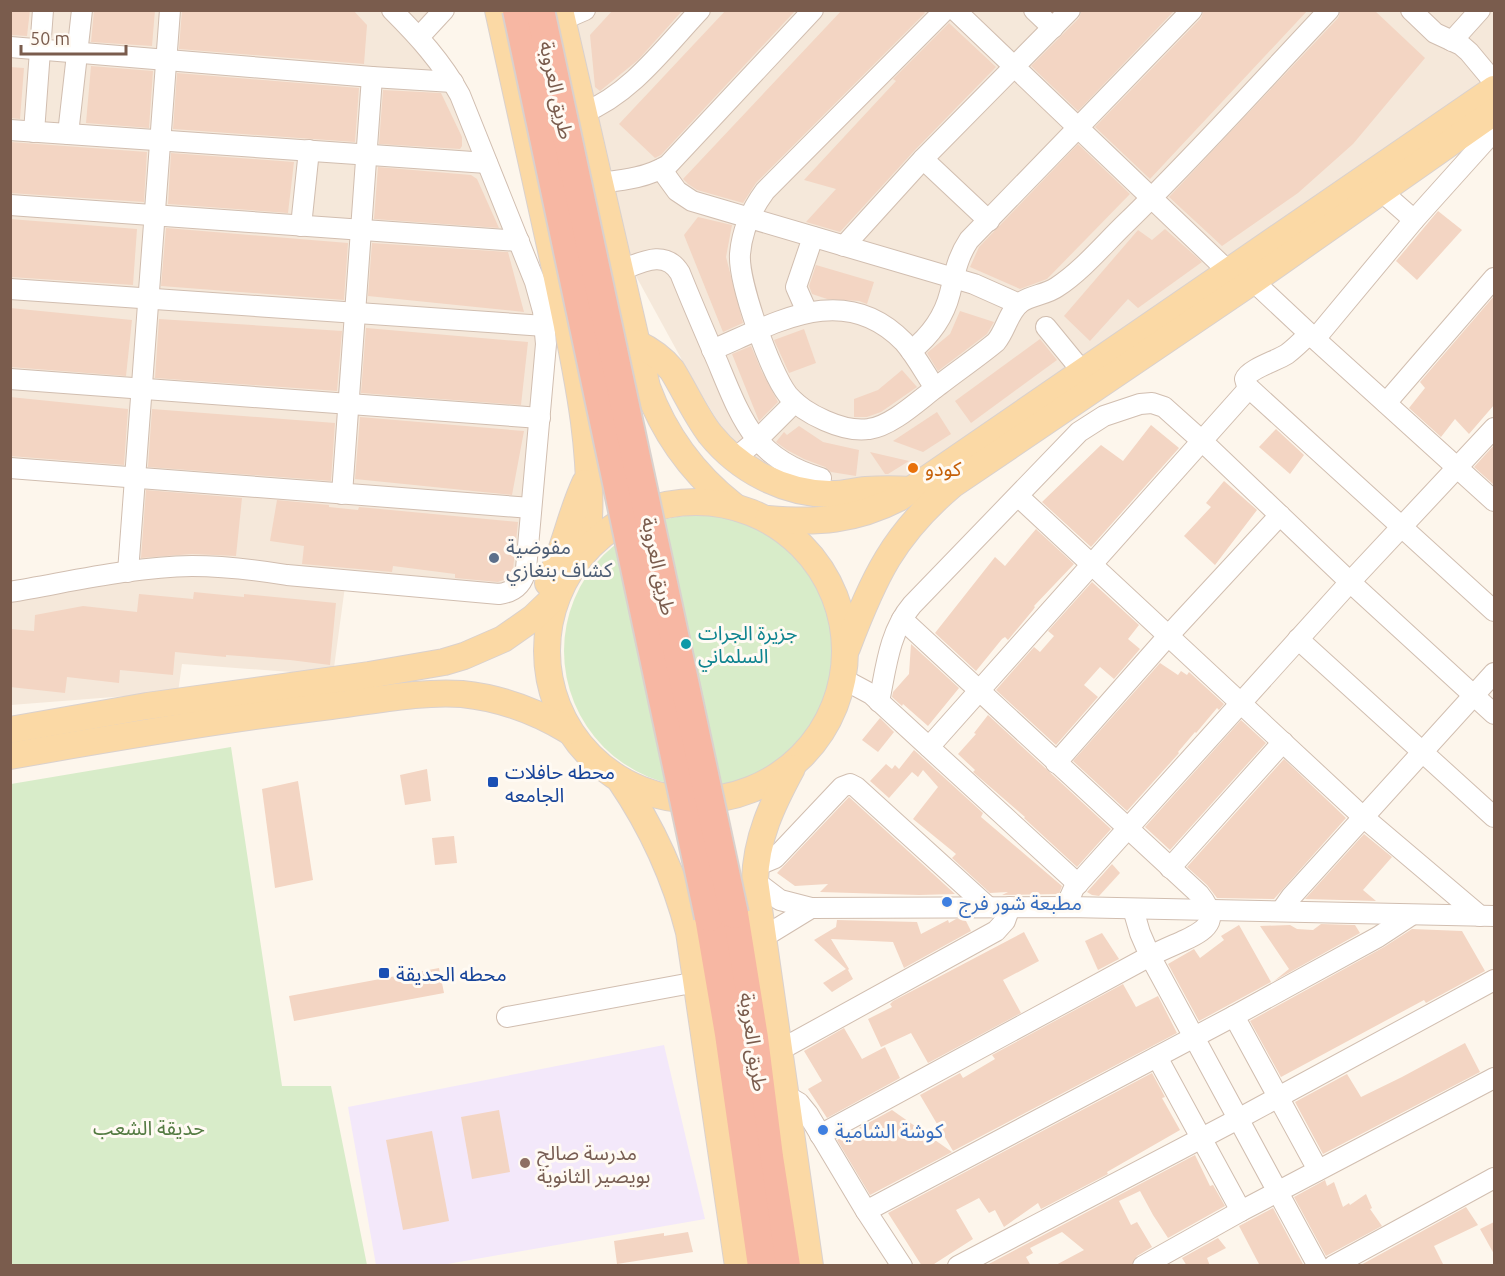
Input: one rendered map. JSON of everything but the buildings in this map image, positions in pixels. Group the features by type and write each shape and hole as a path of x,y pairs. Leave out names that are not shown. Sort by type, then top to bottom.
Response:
{"highway":[{"name":"طريق العروبة","path":"517,10 742,895 728,1022 762,1266"},
{"name":"طريق العروبة","path":"562,13 742,895 754,1038 786,1266"}],"main road":[{"name":"طريق العروبة","path":"498,10 572,347 589,467 590,512 587,549"},
{"name":"طريق العروبة","path":"562,13 647,387 662,423 692,468 734,506"},
{"path":"768,519 808,522 839,520 885,506 912,490 1494,89"},
{"path":"845,651 868,593 887,558 910,526 937,497 986,460 1253,281 1494,112"},
{"path":"636,343 665,362 709,432 734,459 772,482 801,491 830,494 878,489 912,490"},
{"path":"518,629 542,595 552,576 589,467 631,454 649,441 662,423"},
{"path":"681,502 717,502 734,506 768,519 796,540 820,567 836,598 841,615 845,651 839,694 826,724 796,762 775,777 752,789 728,797 702,800 659,796 635,788 620,780 591,758 569,731 554,699 547,664 548,628 558,594 571,570 587,549 614,526 646,510 681,502"},
{"path":"10,730 444,662 484,648 518,629 558,594"},
{"path":"10,756 204,724 436,694 469,695 510,703 540,715 569,731"},
{"path":"742,895 766,819 796,762"},
{"path":"620,780 654,835 679,894 689,932 738,1266"},
{"path":"679,894 682,866 690,852 702,844 718,842 726,844 739,854 742,895 762,938 787,1096 810,1266"}],"street":[{"path":"34,132 43,10"},
{"path":"68,134 82,10"},
{"path":"128,572 170,10"},
{"path":"10,592 128,572 192,566 506,593 518,587 525,576 545,354 545,326 537,289 466,109 453,82 437,58 392,10"},
{"path":"419,37 444,10"},
{"path":"583,113 606,102 626,87 700,10"},
{"path":"599,183 638,178 661,169 680,153 813,10"},
{"path":"945,10 765,191 748,218 741,242 740,267 746,292 778,378 795,402 809,412 843,427 867,429 889,422 996,342 1019,304 1028,298 1054,289 1064,282 1152,198 1329,10"},
{"path":"955,10 1227,271"},
{"path":"1034,10 1053,28"},
{"path":"844,246 922,159 1070,10"},
{"path":"911,351 939,320 948,300 954,268 963,249 1192,10"},
{"path":"1411,10 1435,33 1469,52 1494,82"},
{"path":"1452,41 1480,10"},
{"path":"10,47 453,82"},
{"path":"342,494 372,77"},
{"path":"10,130 487,163"},
{"path":"1494,131 1312,337 1283,357 1248,373 1245,379 1249,388 1494,611"},
{"path":"302,226 309,150"},
{"path":"922,159 989,221"},
{"path":"661,169 670,184 684,197 700,204 989,289 1019,304"},
{"path":"1381,191 1414,220"},
{"path":"10,205 519,241"},
{"path":"807,312 796,287 813,237"},
{"path":"620,271 651,259 663,259 673,264 680,273 742,420 757,440 786,464 820,478"},
{"path":"1386,403 1494,278"},
{"path":"1253,281 1494,501"},
{"path":"10,289 545,326"},
{"path":"712,350 807,312 839,310 860,315 888,329 911,351 934,388"},
{"path":"1046,327 1082,371"},
{"path":"10,380 540,418"},
{"path":"929,747 1249,388"},
{"path":"734,459 757,440 795,402"},
{"path":"879,702 891,644 902,619 912,605 1086,425 1104,416 1140,404 1152,403 1164,407 1202,441 1350,582 1494,714"},
{"path":"1069,907 1072,892 1078,885 1298,639 1494,428"},
{"path":"10,468 531,508"},
{"path":"1018,496 1362,816 1487,916"},
{"path":"1056,763 1168,636 1280,515"},
{"path":"820,1135 1150,956 1202,932 1209,925 1209,911 1199,894 1127,830 902,619"},
{"path":"1298,639 1494,817"},
{"path":"1281,911 1362,816 1494,673"},
{"path":"843,678 862,688 879,702 1078,885"},
{"path":"1170,868 1283,742"},
{"path":"742,895 842,787 850,783 988,907"},
{"path":"742,895 780,900 811,908 1069,907 1487,916"},
{"path":"762,938 811,908"},
{"path":"780,1050 996,931 1005,921 1010,908"},
{"path":"1133,909 1150,956 1318,1266"},
{"path":"866,1211 1234,1016 1378,937 1410,916"},
{"path":"958,1266 1238,1119 1494,980"},
{"path":"507,1017 697,982"},
{"path":"1234,1016 1318,1170"},
{"path":"1156,1057 1241,1211"},
{"path":"1143,1266 1278,1191 1494,1078"},
{"path":"787,1096 804,1108 902,1266"},
{"path":"1333,1266 1494,1178"}],"shaded area":[{"path":"11,11 444,11 417,43 447,81 488,161 543,334 520,585 346,579 333,675 182,664 178,692 11,705 11,593 130,570 139,477 11,466"},
{"path":"559,11 1494,11 1494,80 939,474 837,489 758,465 725,433 694,382 608,225"},
{"name":"مدرسة صالح بويصير الثانوية","path":"664,1045 705,1219 442,1265 376,1265 348,1107"}],"green space":[{"path":"700,515 727,518 752,525 776,538 796,555 813,575 826,599 833,624 836,651 833,678 826,703 813,727 796,747 776,764 752,777 727,784 700,787 673,784 648,777 624,764 604,747 587,727 574,703 567,678 564,651 567,624 574,599 587,575 604,555 624,538 648,525 673,518"},
{"name":"حديقة الشعب","path":"231,747 282,1086 331,1086 367,1265 11,1265 11,784"}],"place":[{"name":"كودو","path":"913,468"},
{"name":"مفوضية كشاف بنغازي","path":"494,558"},
{"name":"جزيرة الجرات السلماني","path":"686,644"},
{"name":"محطه حافلات الجامعه","path":"493,782"},
{"name":"مطبعة شور فرج","path":"947,902"},
{"name":"محطه الحديقة","path":"384,973"},
{"name":"كوشة الشامية","path":"823,1130"},
{"name":"مدرسة صالح بويصير الثانوية","path":"525,1163"}]}
